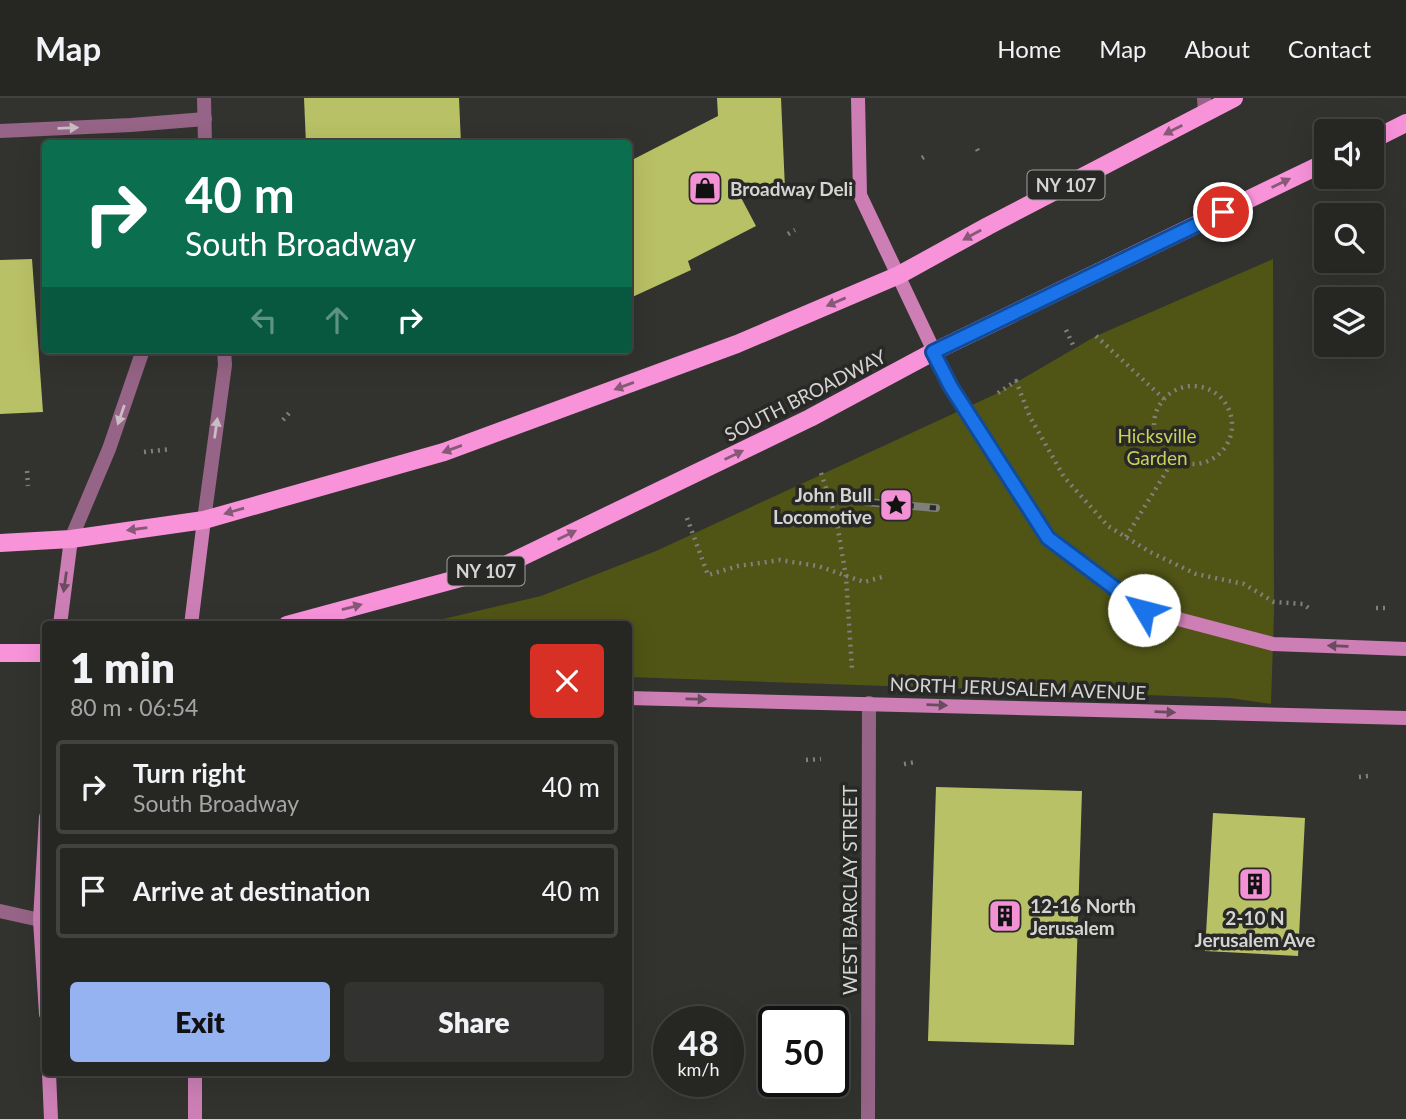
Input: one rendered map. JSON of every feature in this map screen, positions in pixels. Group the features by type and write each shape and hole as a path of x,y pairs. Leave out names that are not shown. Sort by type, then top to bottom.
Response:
{"main road":[{"path":"858,98 860,195 951,387 1048,538 1144,610 1273,644 1406,649"},
{"name":"NY 107","path":"0,543 71,539 204,520 444,452 737,344 899,275 1205,106 1234,98"},
{"path":"1384,133 1406,123"},
{"name":"SOUTH BROADWAY","path":"302,621 501,567 810,418 933,352 1314,168"},
{"path":"191,621 204,520"},
{"path":"61,621 71,539"},
{"path":"0,653 42,653"},
{"name":"NORTH JERUSALEM AVENUE","path":"632,698 1406,719"},
{"path":"42,886 42,951"},
{"path":"49,1076 51,1119"},
{"path":"195,1076 195,1119"}],"street":[{"path":"204,98 205,140"},
{"path":"0,131 205,119"},
{"path":"71,539 110,449 142,354"},
{"path":"204,520 224,354"},
{"name":"WEST BARCLAY STREET","path":"868,1119 869,703"},
{"path":"0,911 40,920"}],"path":[{"path":"788,234 795,230"},
{"path":"1066,330 1074,347"},
{"path":"1096,336 1164,399"},
{"path":"998,393 1016,381 1030,417 1064,477 1108,526 1150,552 1196,575 1244,584 1274,602 1303,604 1310,608"},
{"path":"1200,387 1213,392 1230,412 1232,425 1223,450 1200,464 1187,464 1174,459 1158,443 1155,432 1157,409 1164,399 1175,390 1200,387"},
{"path":"283,420 290,412"},
{"path":"144,452 171,449"},
{"path":"1126,537 1174,459"},
{"path":"27,471 28,486"},
{"path":"821,473 836,518 846,576 852,672"},
{"path":"673,485 708,575 738,566 780,560 818,566 864,582 886,576"},
{"path":"1376,608 1387,608"},
{"path":"806,760 821,759"},
{"path":"904,764 915,762"},
{"path":"1359,777 1369,776"}],"green space":[{"name":"Hicksville Garden","path":"1273,259 1274,613 1271,704 1230,698 632,677 632,621 435,621 541,596 656,551 998,393 1096,336"}],"building":[{"path":"304,98 459,98 461,140 306,140"},
{"path":"717,98 781,98 785,189 737,190 756,226 688,261 691,270 632,297 632,160 718,116"},
{"path":"32,259 43,412 0,414 0,260"},
{"name":"12-16 North Jerusalem","path":"936,787 1082,791 1074,1045 928,1041"},
{"name":"2-10 N Jerusalem Ave","path":"1213,813 1305,818 1298,956 1205,951"}],"railway":[{"path":"866,502 936,508"}],"place":[{"name":"Broadway Deli","path":"705,188"},
{"name":"John Bull Locomotive","path":"896,505"},
{"name":"2-10 N Jerusalem Ave","path":"1255,884"},
{"name":"12-16 North Jerusalem","path":"1005,916"}],"route":[{"path":"1144,610 1048,538 951,387 933,352 1223,212"}]}
